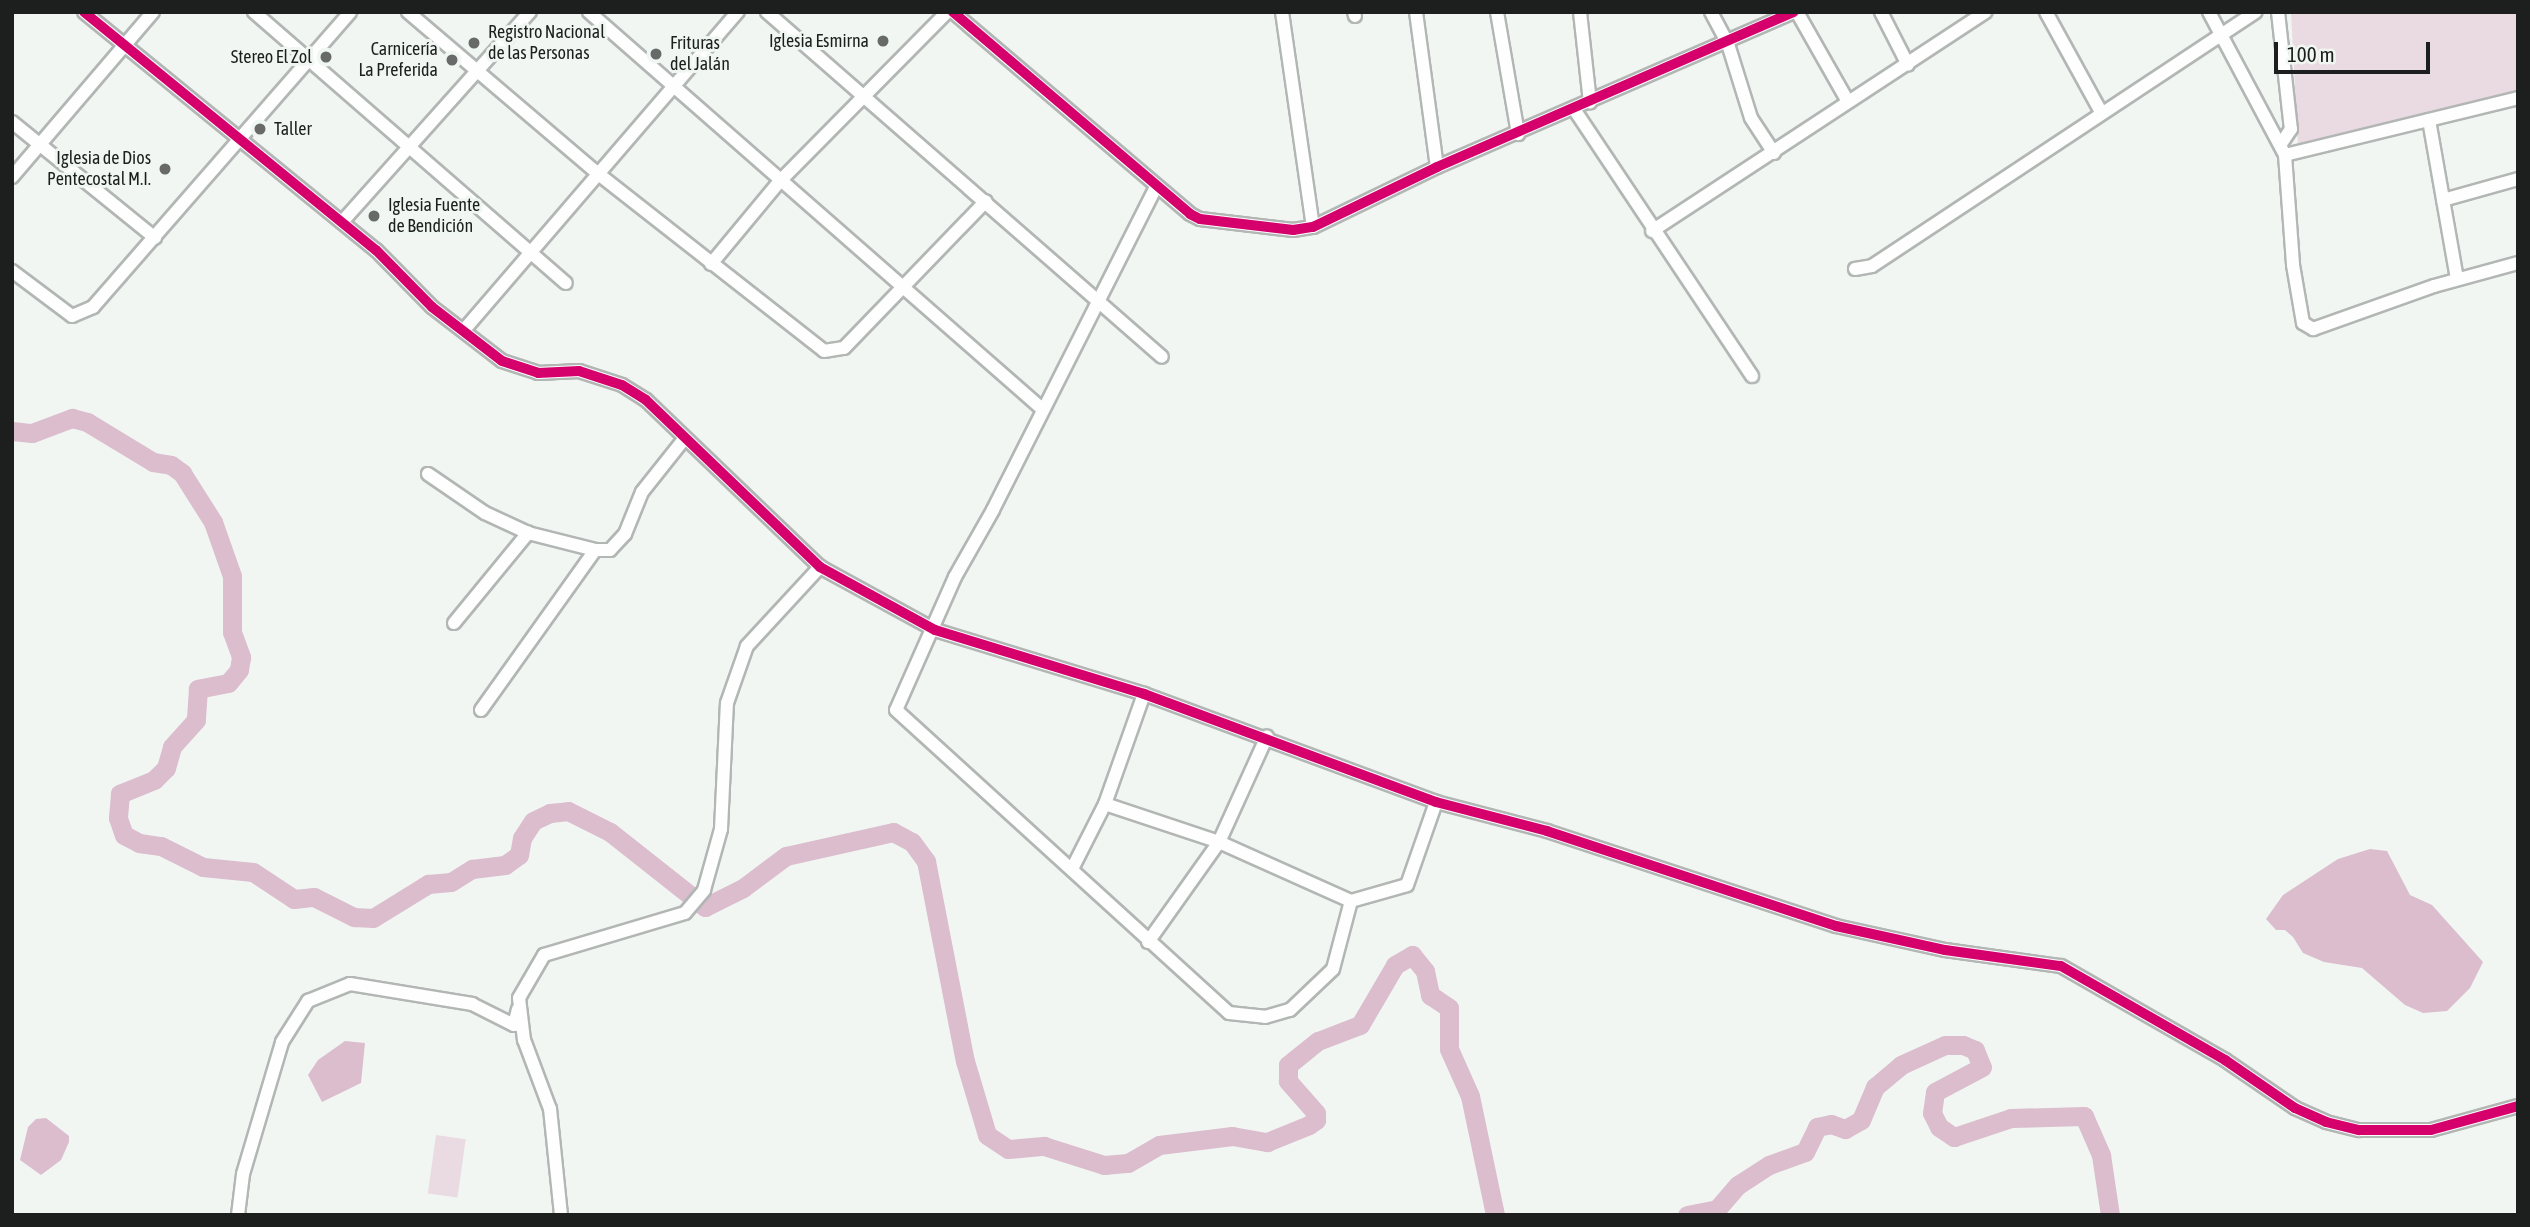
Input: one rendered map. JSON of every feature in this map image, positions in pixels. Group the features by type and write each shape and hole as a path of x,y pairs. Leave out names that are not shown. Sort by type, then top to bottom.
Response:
{"street":[{"path":"84,12 243,139 342,222 432,307 502,360 538,373 579,371 622,385 667,416 685,438 820,567 935,630 1144,694 1267,736 1436,803 1547,831 1873,936 2061,966 2225,1060 2295,1108 2326,1122 2359,1130 2431,1130 2518,1106"},
{"path":"12,177 153,12"},
{"path":"254,12 566,283"},
{"path":"12,271 64,312 78,317 99,302 243,139 350,12"},
{"path":"408,12 601,176 817,347 829,352 844,348 986,201"},
{"path":"342,222 530,12"},
{"path":"589,12 1041,408"},
{"path":"464,330 601,176 738,12"},
{"path":"768,12 1162,357"},
{"path":"711,264 780,181 866,98 947,12"},
{"path":"953,12 1156,187 1200,219 1273,229 1313,227 1437,167 1728,44 1795,12 1847,100"},
{"path":"1282,12 1313,227"},
{"path":"1416,12 1437,167"},
{"path":"1497,12 1518,134"},
{"path":"1580,12 1590,102"},
{"path":"1711,12 1728,44 1751,118 1774,153"},
{"path":"1881,12 1908,65"},
{"path":"1652,230 1774,153 1847,100 1908,65 1985,12"},
{"path":"2046,12 2101,112"},
{"path":"2208,12 2283,149 2294,276 2303,323 2313,329 2457,278 2518,263"},
{"path":"1855,269 1872,266 2101,112 2222,38 2256,12"},
{"path":"2278,12 2291,129 2283,149"},
{"path":"2283,149 2429,120 2518,98"},
{"path":"1574,109 1652,230 1752,376"},
{"path":"2429,120 2457,278"},
{"path":"12,122 155,237"},
{"path":"2444,200 2518,179"},
{"path":"1156,187 1041,408 993,510 955,577 935,630 896,710 1229,1013 1265,1017 1290,1010 1333,969 1351,901"},
{"path":"428,474 485,513 528,533 595,550 610,550 618,543 642,492 685,438"},
{"path":"454,623 528,533"},
{"path":"481,710 595,550"},
{"path":"238,1215 243,1174 282,1042 308,1001 350,984 472,1004 514,1025 519,998 544,955 685,913 704,890 721,830 727,703 747,646 820,567"},
{"path":"1072,869 1105,804 1144,694"},
{"path":"1148,942 1219,842 1267,736"},
{"path":"1105,804 1219,842 1351,901 1407,885 1436,803"},
{"path":"519,998 524,1040 550,1109 561,1215"}],"shaded area":[{"path":"2291,12 2518,12 2518,91 2298,146"},
{"path":"2370,849 2387,851 2410,895 2432,905 2483,962 2470,988 2447,1011 2423,1013 2405,1005 2362,968 2324,962 2303,953 2293,937 2285,930 2276,930 2266,919 2283,895 2338,859"},
{"path":"345,1041 365,1043 361,1083 322,1102 308,1075 318,1060"},
{"path":"46,1118 69,1136 69,1142 61,1160 41,1175 20,1160 28,1127 36,1119"},
{"path":"436,1135 466,1139 457,1198 428,1193"}],"waterway":[{"path":"12,431 32,433 72,418 87,422 153,462 171,465 182,473 213,522 232,576 232,632 241,657 239,670 228,683 198,689 196,720 172,747 166,768 154,780 120,794 118,818 124,835 139,843 161,846 203,867 253,872 294,899 314,897 354,917 373,918 428,884 451,882 472,869 505,865 519,855 522,838 533,821 550,813 568,811 610,832 705,907 743,888 786,856 893,832 912,842 926,861 965,1061 987,1135 1008,1149 1044,1146 1104,1165 1128,1163 1159,1145 1232,1136 1267,1142 1309,1125 1316,1120 1316,1113 1288,1081 1288,1065 1318,1041 1360,1025 1395,965 1412,955 1425,971 1430,995 1449,1008 1449,1049 1470,1096 1495,1215"},
{"path":"1687,1215 1717,1209 1738,1185 1769,1165 1805,1152 1817,1127 1831,1124 1845,1129 1861,1120 1875,1087 1901,1065 1945,1045 1963,1045 1975,1050 1982,1067 1935,1092 1932,1113 1939,1127 1954,1137 2011,1118 2084,1116 2101,1155 2110,1215"}],"cycle path":[{"path":"84,12 376,250 432,307 502,361 538,373 579,371 622,385 646,400 820,567 935,630 1144,694 1436,802 1547,831 1836,926 1945,950 2061,966 2225,1060 2295,1108 2326,1122 2359,1130 2431,1130 2518,1106"},
{"path":"953,12 1190,214 1200,219 1293,230 1313,227 1437,167 1794,12"}],"place":[{"name":"Iglesia Esmirna","path":"883,41"},
{"name":"Registro Nacional de las Personas","path":"474,43"},
{"name":"Frituras del Jalán","path":"656,54"},
{"name":"Stereo El Zol","path":"326,57"},
{"name":"Carnicería La Preferida","path":"452,60"},
{"name":"Taller","path":"260,129"},
{"name":"Iglesia de Dios Pentecostal M.I.","path":"165,169"},
{"name":"Iglesia Fuente de Bendición","path":"374,216"}]}
